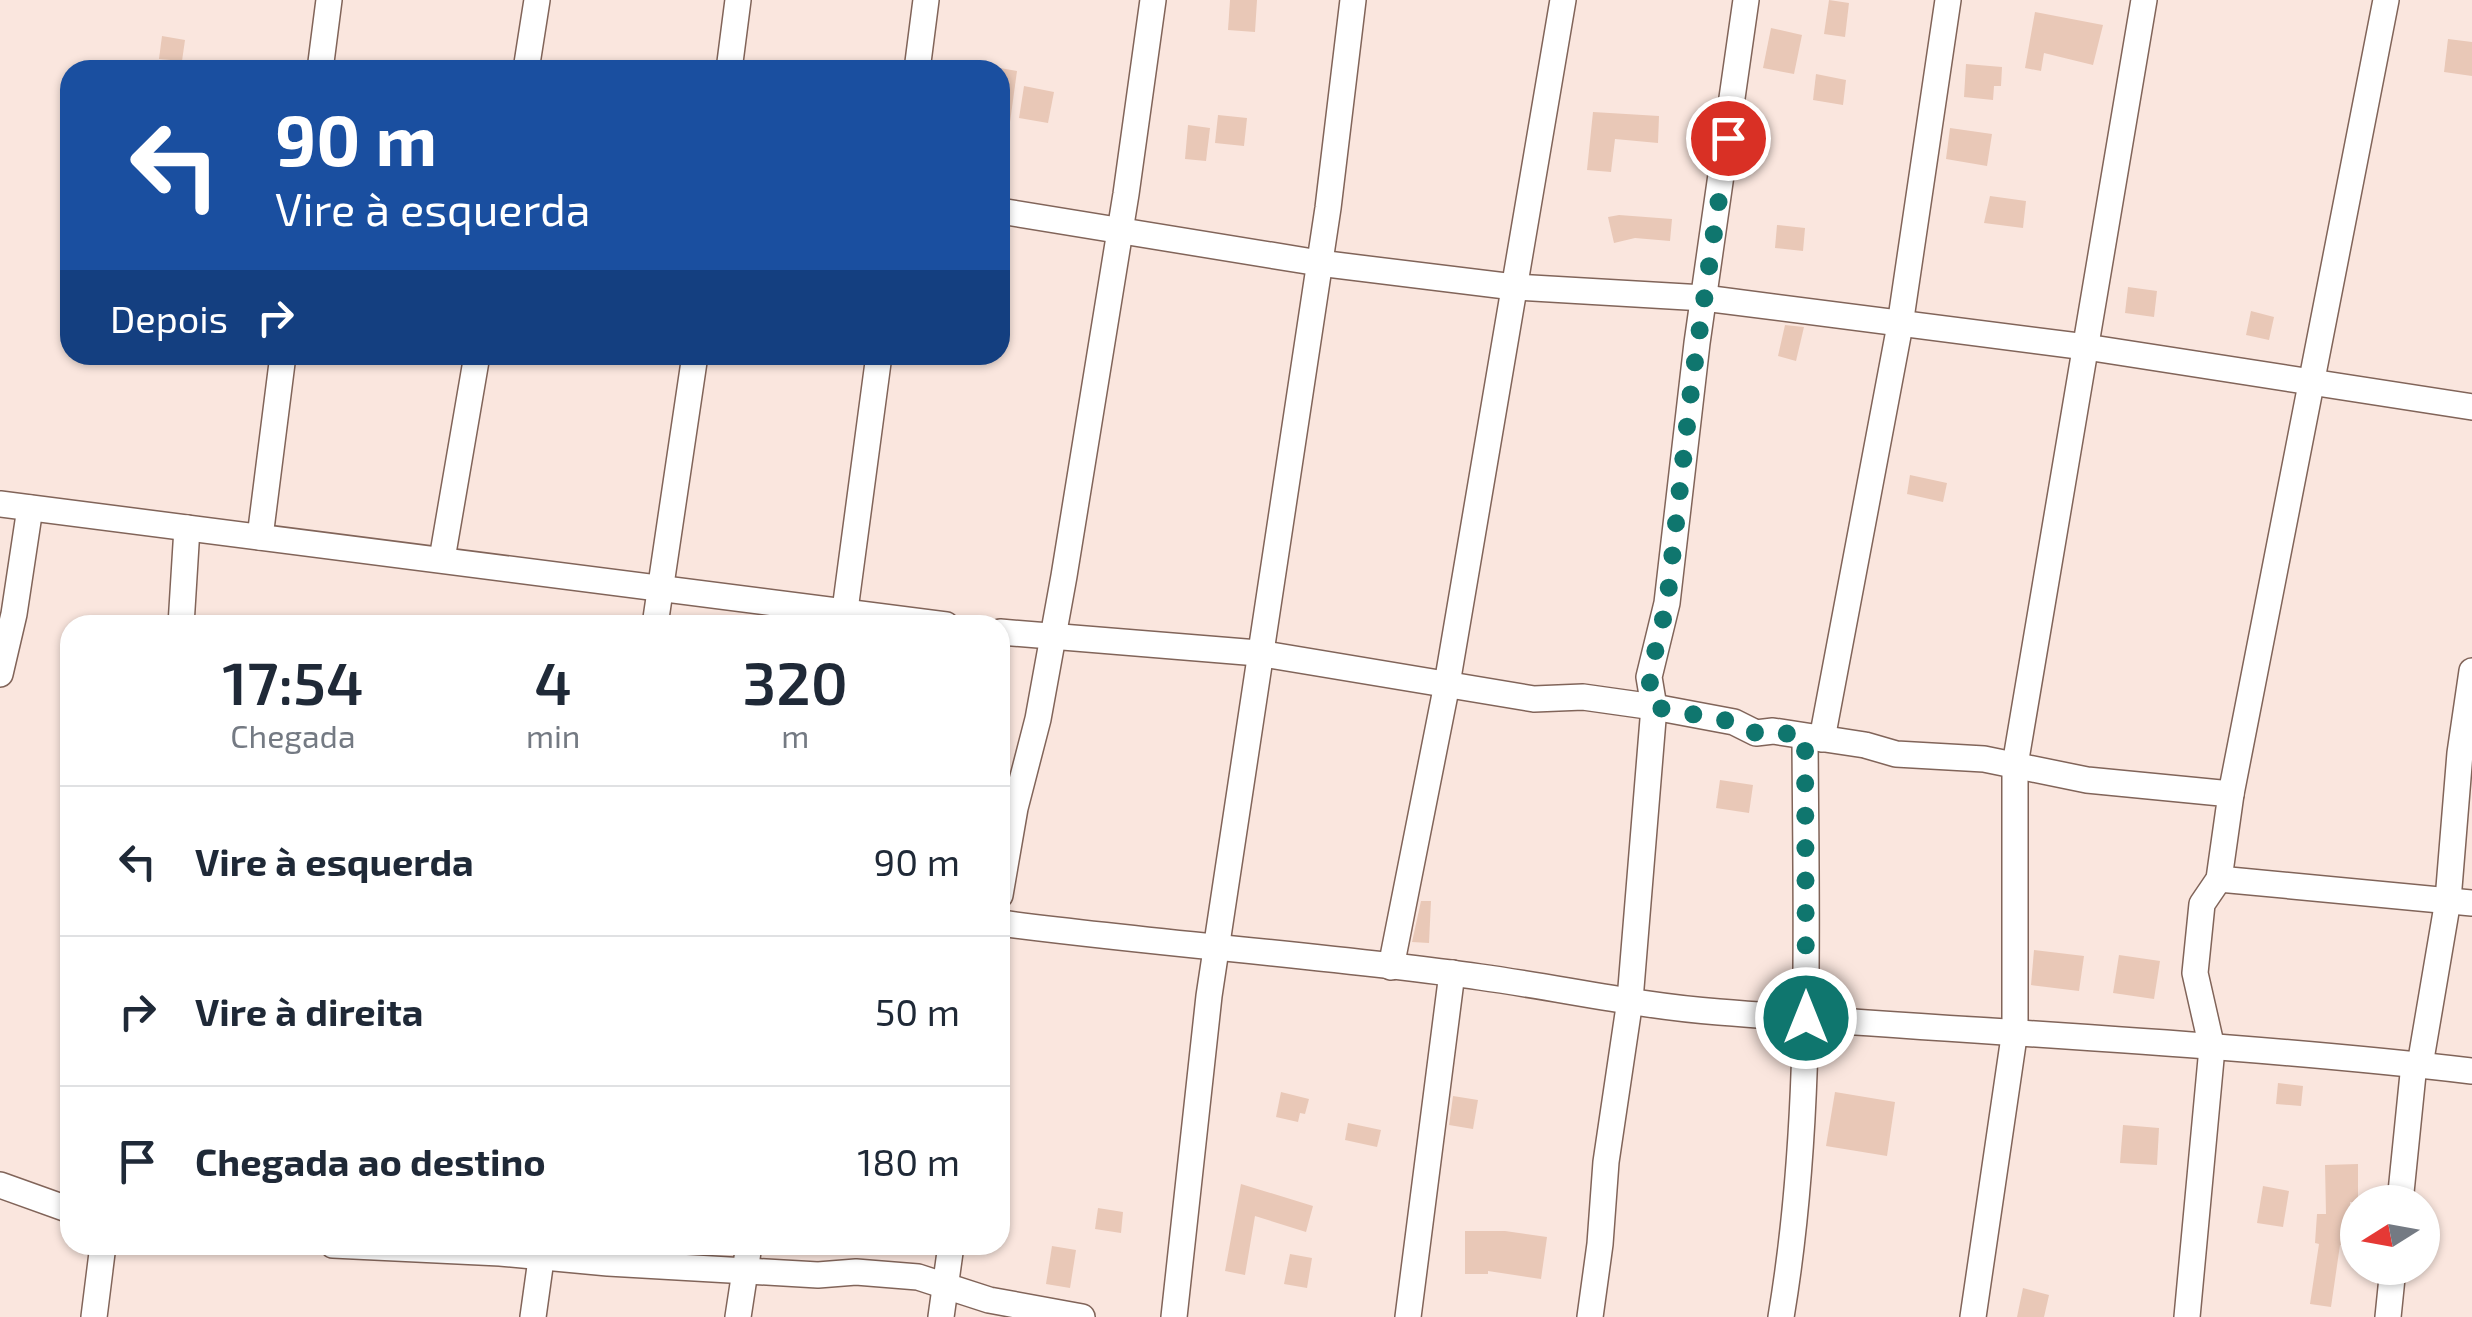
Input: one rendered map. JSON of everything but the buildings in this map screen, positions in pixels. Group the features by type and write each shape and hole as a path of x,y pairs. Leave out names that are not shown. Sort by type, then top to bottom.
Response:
{"street":[{"path":"321,60 329,0"},
{"path":"528,60 538,0"},
{"path":"730,60 738,0"},
{"path":"918,60 926,0"},
{"path":"1010,837 1053,634 1153,0"},
{"path":"1174,1317 1216,948 1339,128 1352,0"},
{"path":"1391,967 1447,684 1563,0"},
{"path":"1590,1317 1606,1162 1630,1000 1654,707 1649,677 1667,603 1746,0"},
{"path":"1780,1317 1791,1241 1806,1018 1813,738 1900,325 1948,0"},
{"path":"1973,1317 2015,1030 2015,765 2144,0"},
{"path":"2187,1317 2212,1048 2195,974 2202,904 2219,879 2231,794 2386,0"},
{"path":"1010,213 1319,263 1514,287 1704,298 2086,347 2472,407"},
{"path":"260,536 282,365"},
{"path":"442,559 475,365"},
{"path":"656,615 693,365"},
{"path":"845,615 878,365"},
{"path":"0,504 442,559 819,615"},
{"path":"0,674 14,614 30,508"},
{"path":"182,615 187,528"},
{"path":"1010,632 1258,653 1534,698 1583,698 1654,707 1734,722 1756,733 1773,731 1865,745 1896,754 2015,765 2088,780 2231,794"},
{"path":"2402,1185 2417,1064 2460,901 2460,753 2472,671"},
{"path":"2219,879 2460,901"},
{"path":"1010,924 1452,973 1715,1012 2319,1053 2472,1071"},
{"path":"1408,1317 1452,973"},
{"path":"0,1185 60,1206"},
{"path":"94,1317 101,1255"},
{"path":"533,1317 541,1255"},
{"path":"583,1255 818,1276 856,1272 918,1277 990,1300 1082,1317"},
{"path":"738,1317 747,1255"},
{"path":"942,1317 950,1255"},
{"path":"2388,1317 2391,1285"}],"route":[{"path":"1728,138 1692,382 1667,603 1649,677 1654,707 1734,722 1756,733 1773,731 1805,737 1806,1018"}]}
